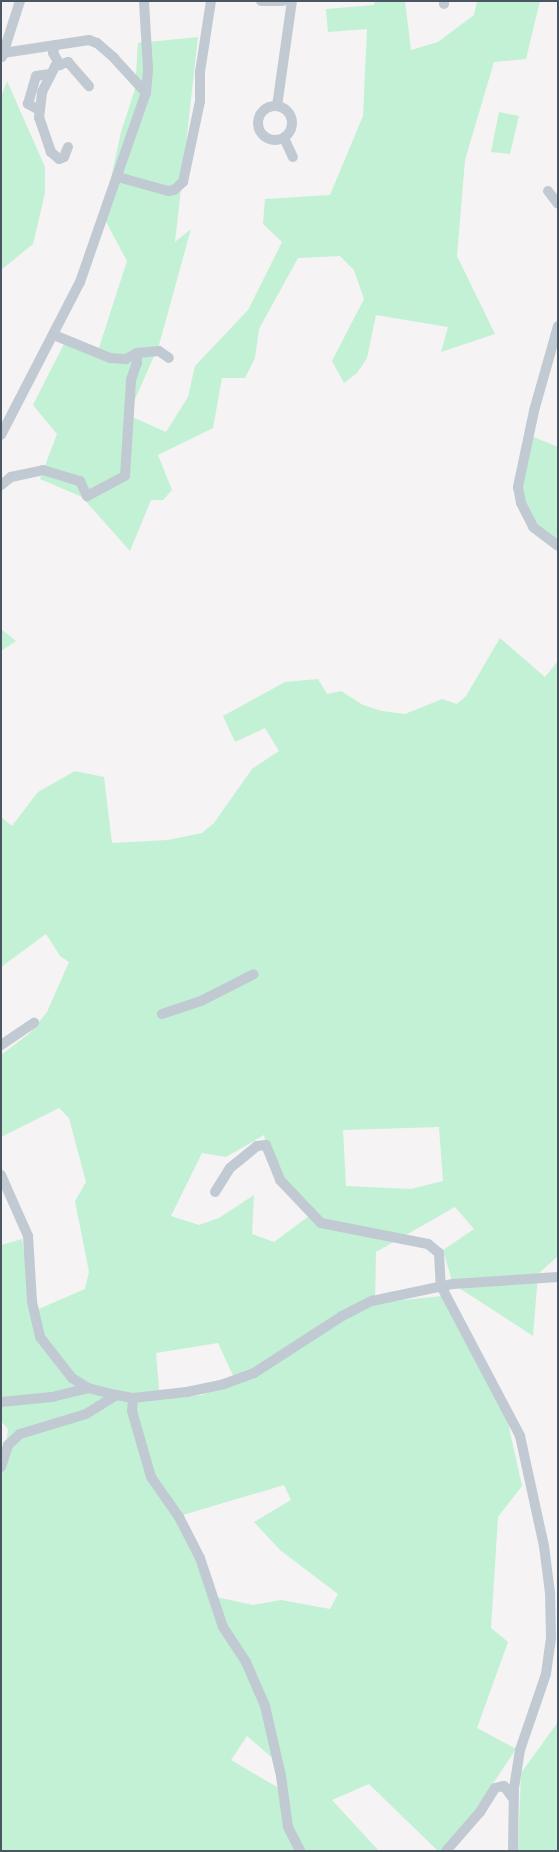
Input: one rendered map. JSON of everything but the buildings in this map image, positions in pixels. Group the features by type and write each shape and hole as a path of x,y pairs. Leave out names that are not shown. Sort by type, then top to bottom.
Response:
{"street":[{"path":"2,56 20,1"},
{"path":"1,435 80,282 146,93 148,37 144,1"},
{"path":"118,177 168,190 174,190 183,182 200,101 200,72 211,1"},
{"path":"261,1 283,1"},
{"path":"277,106 292,1"},
{"path":"2,56 88,40 97,43 146,93"},
{"path":"54,45 53,53 60,65"},
{"path":"68,147 64,157 58,159 51,152 42,132 39,110 50,74 60,65 68,62 90,86"},
{"path":"277,106 291,116 290,132 284,138 275,141 266,138 257,122 261,113 268,107 277,106"},
{"path":"284,138 293,157"},
{"path":"548,191 558,204"},
{"path":"558,326 534,411 518,487 521,503 533,527 558,546"},
{"path":"54,335 110,358 126,359 137,353 159,351 169,358"},
{"path":"1,485 11,477 43,470 80,481 87,496 125,476 131,380 137,363 137,353"},
{"path":"162,1014 201,1001 254,974"},
{"path":"1,1045 34,1023"},
{"path":"215,1192 230,1168 257,1146 266,1145 280,1180 313,1217 329,1227 428,1244 436,1250 441,1259 441,1286 520,1436 544,1546 551,1638 537,1706 520,1750 513,1800 513,1851"},
{"path":"1,1175 28,1236 32,1302 40,1338 60,1366 88,1388 116,1395 133,1398 224,1384 277,1360 342,1316 372,1301 441,1286 558,1277"},
{"path":"1,1402 52,1397 88,1388"},
{"path":"1,1467 8,1446 20,1434 86,1414 116,1395"},
{"path":"133,1398 132,1412 151,1477 179,1517 200,1558 223,1627 246,1662 265,1706 281,1776 288,1827 300,1851"},
{"path":"446,1851 480,1812 495,1788 508,1788 513,1800"}],"green space":[{"path":"375,1 405,1 411,50 438,42 474,15 477,1 540,1 526,59 494,62 465,160 457,256 495,334 441,352 448,327 376,315 367,358 357,373 344,383 332,361 364,299 354,270 340,256 298,258 259,329 255,358 245,378 222,378 213,428 158,455 172,490 163,500 151,500 130,551 82,497 40,479 57,434 33,405 67,338 96,357 127,261 103,216 121,132 135,89 138,43 198,37 175,242 191,229 159,345 128,415 166,432 188,397 195,366 248,310 282,242 263,224 265,199 330,195 363,116 367,29 328,32 326,9 374,5"},
{"path":"7,81 45,167 45,193 33,244 1,270 1,97"},
{"path":"499,112 519,116 510,154 491,152"},
{"path":"531,436 558,447 558,546 545,538 519,495"},
{"path":"1,629 16,641 1,651"},
{"path":"500,638 545,677 558,661 558,1256 538,1274 533,1336 453,1284 443,1250 474,1229 455,1207 376,1252 375,1303 442,1296 507,1418 522,1486 498,1517 491,1628 508,1642 477,1728 516,1749 448,1851 438,1851 369,1784 332,1800 379,1851 1,1851 1,1484 8,1429 1,1421 1,1245 22,1239 34,1311 85,1289 89,1272 75,1201 86,1182 69,1118 59,1108 1,1137 1,1055 30,1033 47,1012 69,962 60,956 46,934 1,967 1,817 12,826 38,792 75,771 104,777 112,843 168,840 202,833 214,823 252,769 279,751 265,728 235,742 223,716 285,682 318,679 327,694 341,691 363,705 382,711 405,714 442,699 457,704 466,696","holes":["439,1127 443,1181 411,1189 346,1186 343,1130","264,1135 272,1169 313,1213 274,1242 252,1234 254,1195 219,1218 199,1225 171,1216 202,1153 226,1157","218,1343 235,1380 202,1395 160,1400 156,1353","284,1485 291,1500 254,1522 280,1550 338,1594 330,1609 281,1600 253,1605 216,1597 176,1517","247,1736 284,1768 282,1790 231,1760"]},
{"path":"558,1722 558,1851 518,1851 521,1773"}]}
